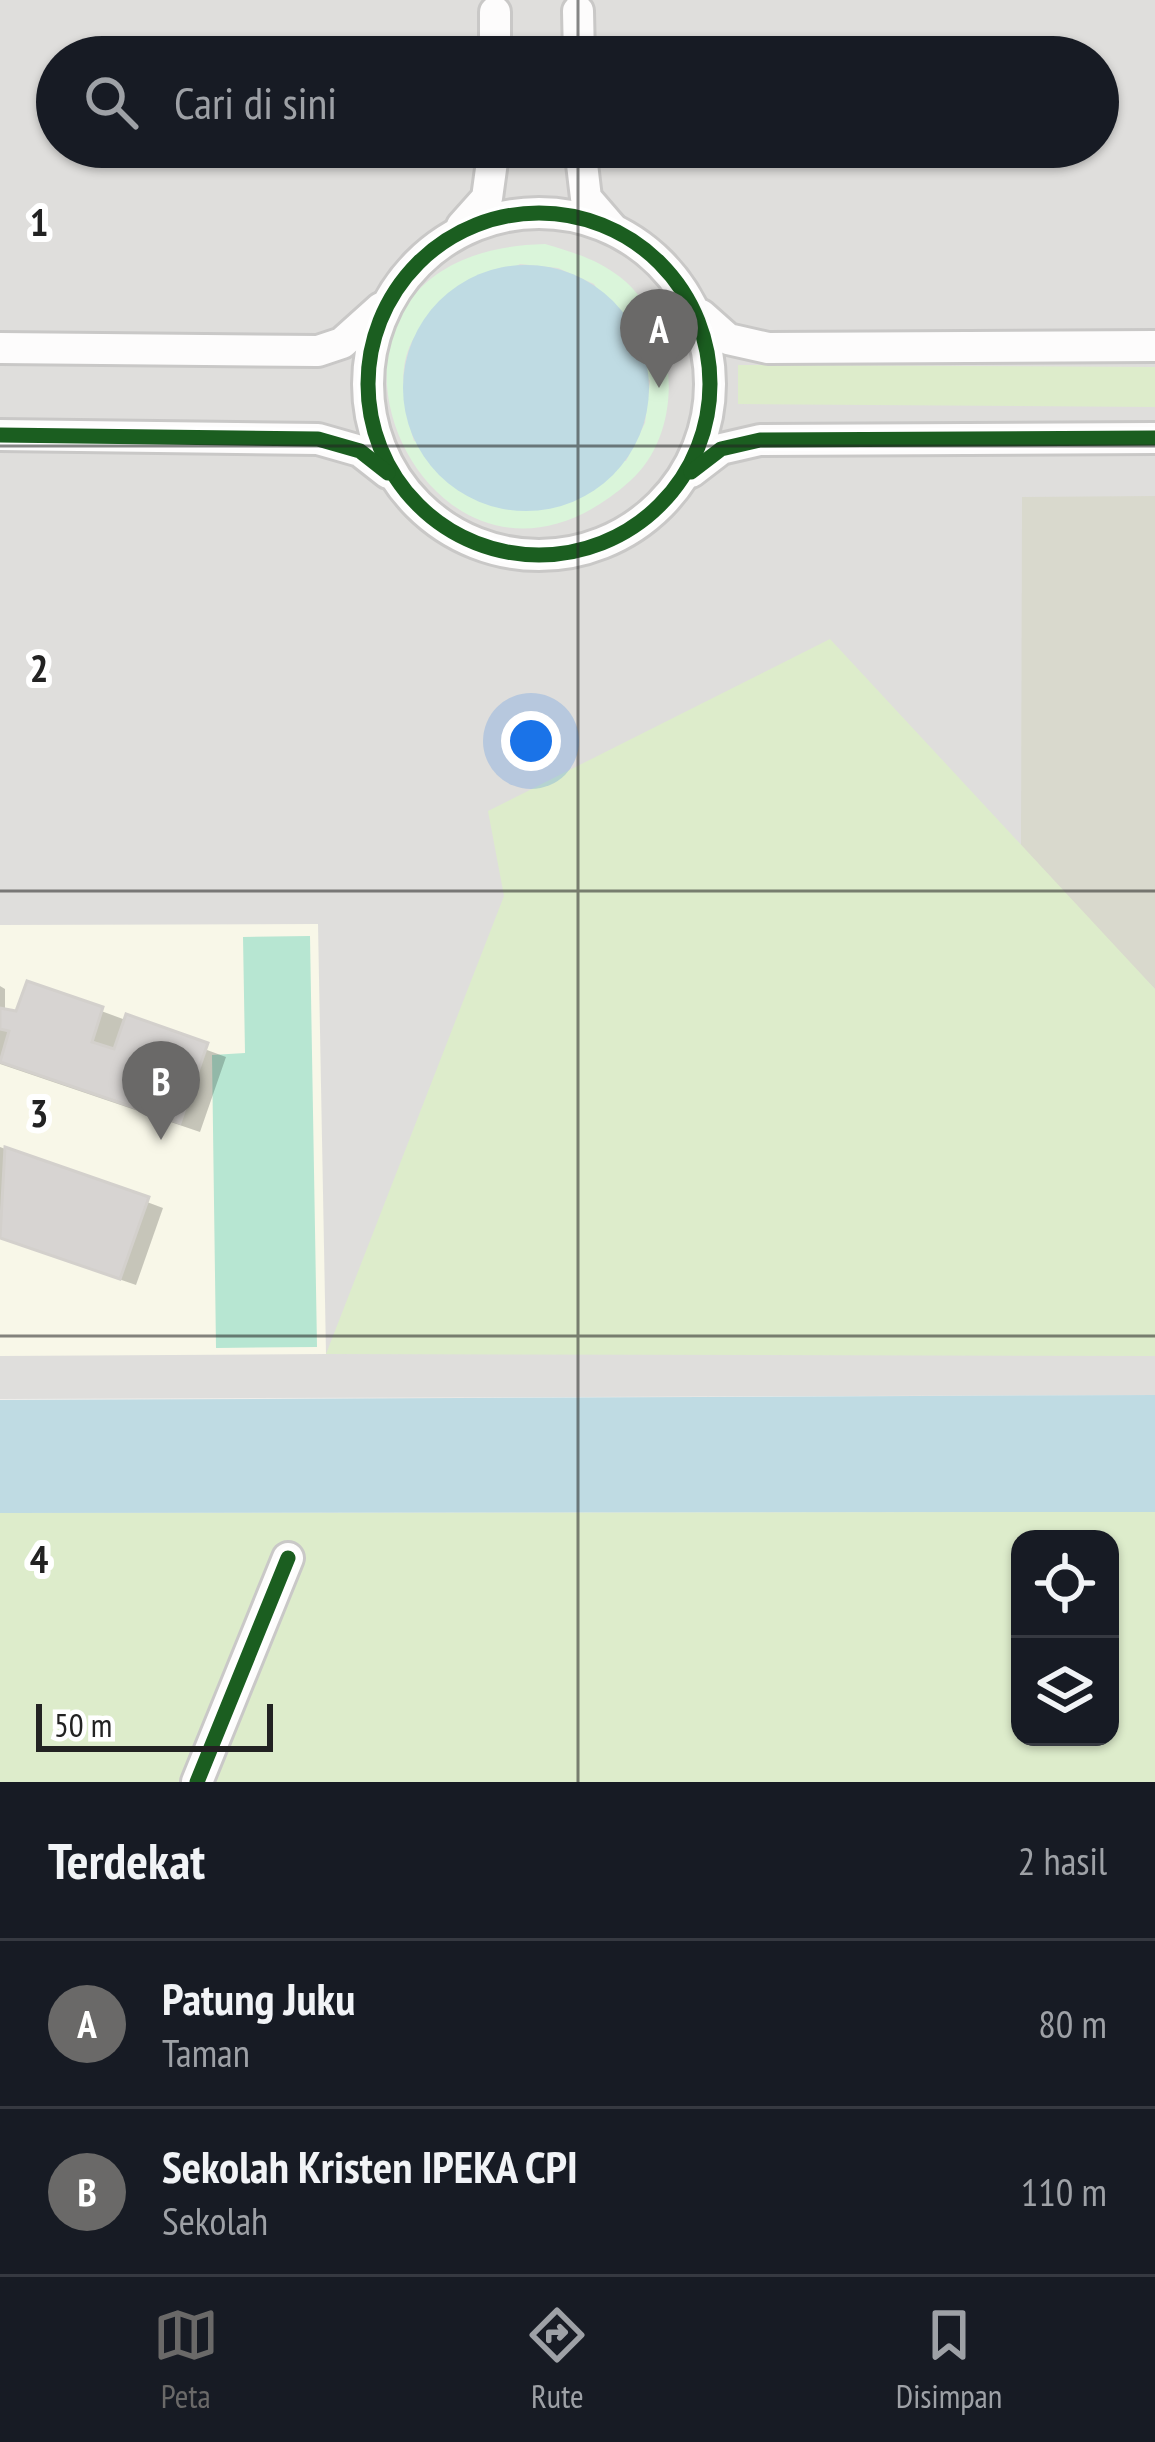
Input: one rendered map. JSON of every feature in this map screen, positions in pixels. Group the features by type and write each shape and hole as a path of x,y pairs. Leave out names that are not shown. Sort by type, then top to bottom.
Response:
{"street":[{"path":"578,11 579,36"},
{"path":"495,12 495,36"},
{"path":"0,348 318,351 356,334 438,244 488,198 494,168"},
{"path":"582,168 586,198 611,227 637,241 685,290 705,322 748,346 1155,346"},
{"path":"438,244 496,217 580,215 637,241"},
{"path":"394,290 370,348 367,393 374,437 404,491"},
{"path":"676,489 705,434 712,389 709,345 685,290"},
{"path":"0,435 318,439 360,451 452,532 510,553 572,553 630,530 698,464 736,442 1155,437"},
{"path":"197,1782 288,1558"}],"shaded area":[{"path":"0,0 1155,0 1155,1395 0,1399"},
{"path":"1155,496 1155,989 1021,848 1022,497"},
{"path":"318,924 326,1354 0,1356 0,925"}],"green space":[{"path":"545,244 602,265 640,297 664,348 667,406 661,434 630,481 555,524 488,523 434,489 398,434 387,371 404,310 455,264","holes":["520,264 558,268 594,284 650,381 645,423 626,461 414,441 404,372 409,348 421,328 462,297"]},
{"path":"738,365 1155,367 1155,407 738,404"},
{"path":"830,639 1155,989 1155,1356 326,1354 504,896 488,811"},
{"path":"310,936 317,1347 216,1348 212,1055 245,1053 243,937"},
{"path":"1155,1512 1155,1782 0,1782 0,1513"}],"water":[{"path":"526,265 573,274 613,301 640,341 649,388 640,435 613,475 573,502 526,511 479,502 439,475 412,435 403,388 412,341 439,301 479,274"},
{"path":"1155,1395 1155,1512 0,1513 0,1400"}],"building":[{"path":"27,981 103,1007 92,1042 114,1049 126,1014 208,1043 180,1123 0,1062 9,1031 0,1029 0,1008 16,1011"},
{"path":"5,1147 149,1197 120,1279 0,1238"}],"cycle path":[{"path":"539,213 604,226 660,263 697,319 710,384 697,449 660,505 604,542 539,555 474,542 418,505 381,449 368,384 381,319 418,263 474,226 539,213"},
{"path":"0,435 318,439 360,451 388,473"},
{"path":"691,472 721,449 760,440 1155,438"},
{"path":"197,1782 288,1558"}],"place":[{"name":"Patung Juku","path":"659,388"},
{"name":"Sekolah Kristen IPEKA CPI","path":"161,1140"}]}
